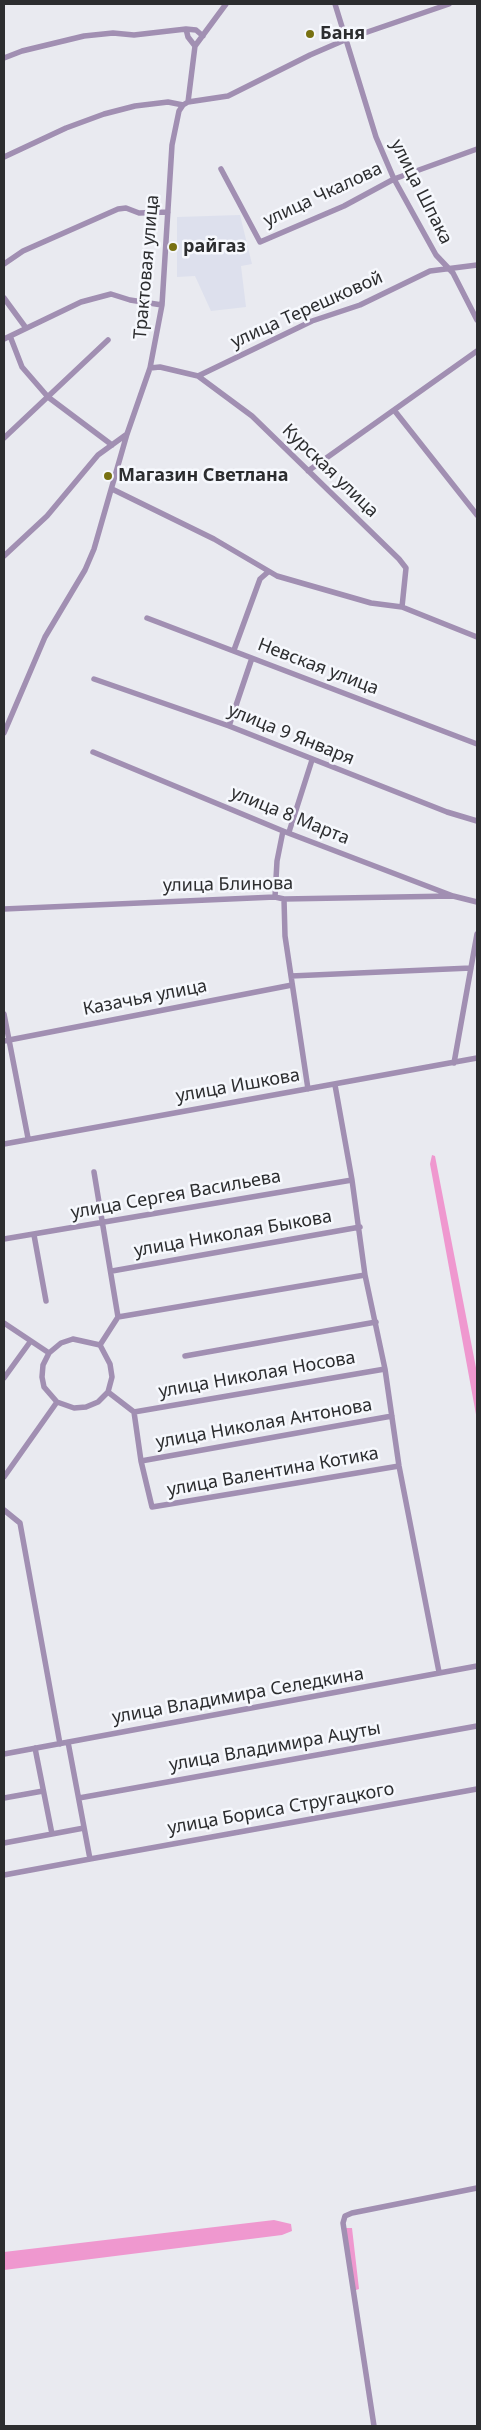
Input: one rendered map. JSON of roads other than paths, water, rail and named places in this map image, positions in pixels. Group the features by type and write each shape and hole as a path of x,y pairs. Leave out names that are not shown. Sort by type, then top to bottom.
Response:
{"street":[{"path":"186,30 188,37 195,46 226,4"},
{"name":"улица Шпака","path":"335,4 376,137 394,179 436,255 453,273 477,320"},
{"path":"4,157 66,128 104,114 134,106 168,102 185,104 228,96 310,55 347,39 449,4"},
{"path":"4,58 22,51 84,36 113,33 134,35 196,30 203,36"},
{"name":"Трактовая улица","path":"4,732 45,636 85,570 94,549 128,434 150,368 162,305 172,144 178,111 185,104 195,46"},
{"name":"улица Чкалова","path":"221,169 260,242 344,206 394,179 477,149"},
{"path":"4,264 24,251 118,210 126,208 139,213 168,212"},
{"name":"улица Терешковой","path":"198,376 312,321 360,305 430,271 477,264"},
{"path":"4,339 81,302 111,294 130,300 162,305"},
{"path":"4,298 26,328"},
{"path":"10,336 22,367 48,397 112,444"},
{"path":"4,438 108,340"},
{"path":"308,471 477,351"},
{"path":"150,368 160,366 198,376"},
{"name":"Курская улица","path":"198,376 252,416 406,568 402,607"},
{"path":"394,410 477,515"},
{"path":"4,556 46,516 98,455 128,434"},
{"path":"112,489 222,543 260,564 268,572 371,603 402,607 477,636"},
{"path":"234,650 260,579 268,572"},
{"name":"Невская улица","path":"147,618 477,744"},
{"path":"229,726 252,658"},
{"name":"улица 9 Января","path":"94,679 229,726 447,812 477,821"},
{"name":"улица 8 Марта","path":"93,752 286,832 454,896 477,902"},
{"path":"275,897 277,861 312,760"},
{"name":"улица Блинова","path":"4,909 275,897 284,899 454,896"},
{"path":"284,899 285,936 290,976 308,1089"},
{"path":"454,1062 477,934"},
{"path":"290,976 471,968"},
{"name":"Казачья улица","path":"6,1040 292,986"},
{"path":"4,1014 6,1040 28,1138"},
{"name":"улица Ишкова","path":"4,1144 28,1138 335,1085 477,1058"},
{"path":"335,1085 360,1227 365,1275 385,1369 399,1466 439,1672"},
{"path":"94,1172 112,1271 118,1317 100,1345"},
{"name":"улица Сергея Васильева","path":"4,1239 34,1236 103,1222 352,1180"},
{"name":"улица Николая Быкова","path":"112,1271 360,1227"},
{"path":"34,1236 46,1301"},
{"path":"118,1317 365,1275"},
{"path":"185,1356 376,1322"},
{"path":"4,1323 48,1353"},
{"path":"73,1339 100,1345 110,1364 112,1377 108,1392 98,1402 86,1407 74,1408 57,1402 44,1388 43,1364 48,1353 61,1343 73,1339"},
{"path":"4,1378 30,1342"},
{"name":"улица Николая Носова","path":"134,1412 385,1369"},
{"path":"108,1392 134,1412 141,1461"},
{"path":"4,1477 57,1402"},
{"name":"улица Николая Антонова","path":"141,1461 392,1416"},
{"name":"улица Валентина Котика","path":"141,1461 152,1507 399,1466"},
{"path":"4,1510 20,1524 60,1744"},
{"name":"улица Владимира Селедкина","path":"4,1754 477,1666"},
{"name":"улица Владимира Ацуты","path":"78,1798 477,1726"},
{"path":"68,1742 90,1859"},
{"path":"35,1748 52,1834"},
{"name":"улица Бориса Стругацкого","path":"4,1875 477,1789"},
{"path":"4,1798 43,1790"},
{"path":"4,1843 84,1828"},
{"path":"374,2426 343,2223 346,2216 352,2213 477,2188"}],"place":[{"name":"Баня","path":"310,34"},
{"name":"райгаз","path":"173,247"},
{"name":"Магазин Светлана","path":"108,476"}]}
